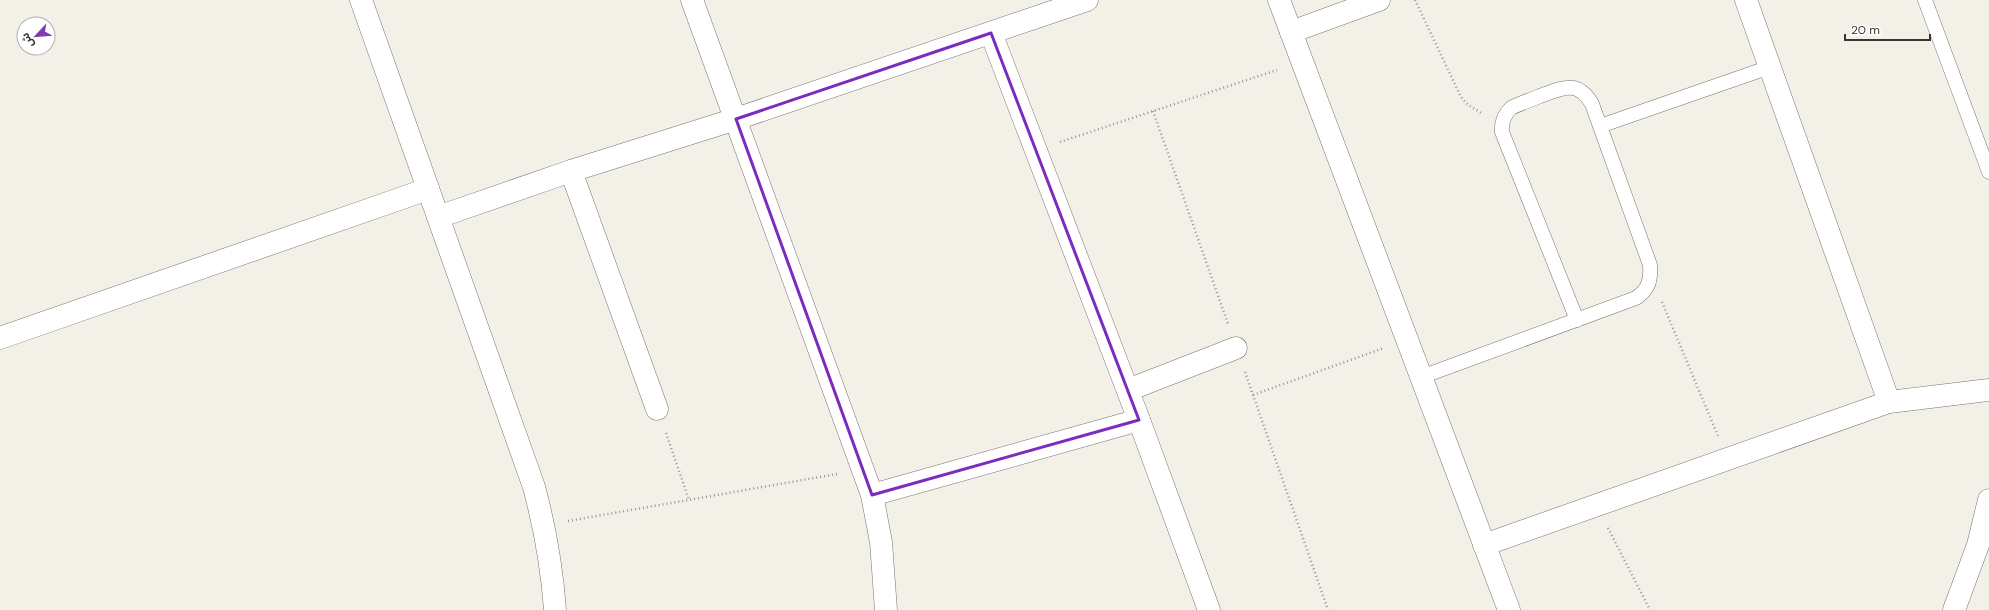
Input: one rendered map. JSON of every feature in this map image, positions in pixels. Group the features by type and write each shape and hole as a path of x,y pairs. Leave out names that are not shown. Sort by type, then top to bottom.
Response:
{"street":[{"path":"361,0 534,487 545,525 552,568 555,610"},
{"path":"692,0 872,494 881,542 886,610"},
{"path":"438,217 571,171 736,119 1087,0"},
{"path":"1279,0 1509,610"},
{"path":"1291,32 1379,0"},
{"path":"1746,0 1889,402"},
{"path":"991,32 1128,390 1209,610"},
{"path":"571,171 657,409"},
{"path":"0,338 428,189"},
{"path":"1128,390 1236,348"},
{"path":"1484,545 1889,402 1989,390"},
{"path":"872,494 1139,420"},
{"path":"1954,610 1978,545 1989,500"}],"lane":[{"path":"1925,0 1989,172"},
{"path":"1600,126 1770,67"},
{"path":"1421,377 1577,320 1636,298 1644,292 1649,284 1651,274 1650,265 1600,126 1588,98 1583,92 1570,88 1563,88 1511,108 1506,112 1502,125 1502,132 1577,320"}],"path":[{"path":"1415,0 1461,97 1468,105 1502,125"},
{"path":"1035,150 1302,61"},
{"path":"1651,274 1728,459"},
{"path":"1253,395 1407,340"},
{"path":"657,409 689,500"},
{"path":"545,525 863,470"},
{"path":"1596,505 1650,610"}],"highlighted area":[{"path":"991,33 1139,420 872,495 736,119"}]}
